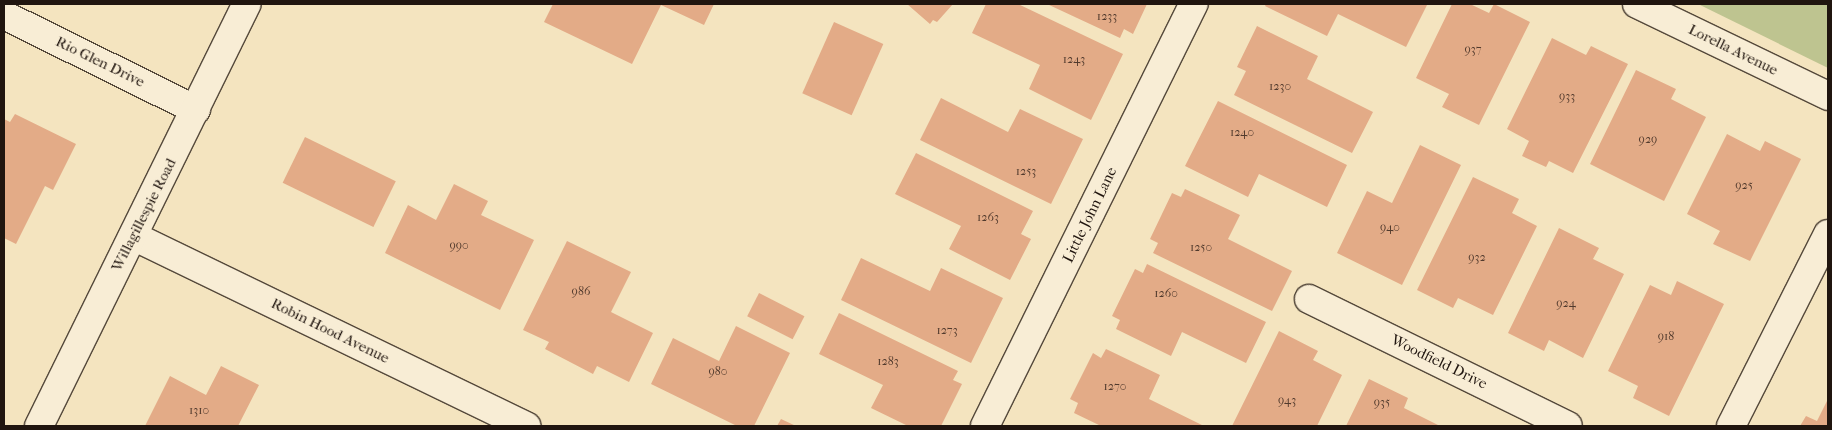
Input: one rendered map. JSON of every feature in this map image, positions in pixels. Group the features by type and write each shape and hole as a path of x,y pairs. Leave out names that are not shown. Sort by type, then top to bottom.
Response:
{"street":[{"name":"Willagillespie Road","path":"38,426 248,4"},
{"name":"Little John Lane","path":"986,426 1194,4"},
{"name":"Lorella Avenue","path":"1637,4 1828,96"},
{"name":"Rio Glen Drive","path":"4,15 196,110"},
{"path":"1731,426 1828,234"},
{"name":"Robin Hood Avenue","path":"133,236 526,426"},
{"name":"Woodfield Drive","path":"1310,298 1568,426"}],"green space":[{"path":"1698,4 1828,4 1828,68"}],"building":[{"path":"553,4 714,4 704,25 661,5 632,64 544,22"},
{"path":"907,4 953,4 937,22 933,20 930,24"},
{"path":"986,4 1018,4 1123,54 1091,120 1029,89 1040,65 972,33"},
{"path":"1047,4 1147,4 1133,34 1124,29 1120,38"},
{"path":"1266,4 1427,5 1406,47 1338,14 1327,36 1265,6"},
{"path":"1452,4 1470,4 1489,13 1494,4 1530,22 1479,125 1442,107 1449,94 1416,78"},
{"path":"834,22 883,44 852,115 802,93"},
{"path":"1257,26 1318,56 1307,79 1373,112 1352,153 1234,95 1246,71 1237,67"},
{"path":"1552,38 1586,55 1591,46 1628,64 1573,173 1549,161 1546,167 1522,156 1529,141 1507,129"},
{"path":"1636,70 1676,89 1671,99 1706,117 1664,201 1590,164"},
{"path":"941,98 1008,132 1020,109 1083,139 1051,204 920,140"},
{"path":"1218,101 1347,165 1327,207 1259,174 1248,197 1185,166"},
{"path":"15,114 76,144 53,190 45,186 16,244 4,238 4,119 10,122"},
{"path":"1727,134 1760,151 1765,141 1801,159 1750,261 1713,244 1720,231 1687,214"},
{"path":"305,137 396,181 373,227 283,183"},
{"path":"1420,145 1461,165 1402,285 1337,253 1367,191 1392,203"},
{"path":"916,153 1033,211 1021,234 1031,239 1010,280 949,249 961,226 895,194"},
{"path":"1473,177 1519,199 1512,213 1537,226 1493,315 1458,298 1453,308 1417,290"},
{"path":"454,184 488,201 481,215 534,240 500,310 385,253 408,205 436,220"},
{"path":"1185,189 1240,215 1228,239 1292,271 1272,311 1153,253 1158,243 1150,239 1172,193 1181,197"},
{"path":"1559,228 1599,248 1593,259 1624,274 1583,358 1549,340 1544,351 1508,333"},
{"path":"567,241 631,272 611,312 653,333 629,382 597,366 593,374 545,349 549,342 523,330"},
{"path":"861,258 930,291 941,268 1003,298 971,363 841,300"},
{"path":"1147,264 1266,322 1246,363 1182,332 1171,356 1116,329 1120,320 1112,316 1135,269 1143,273"},
{"path":"1677,281 1724,304 1669,416 1633,398 1638,386 1608,371 1650,285 1671,295"},
{"path":"759,293 804,316 793,339 747,316"},
{"path":"839,313 958,371 953,380 962,384 941,426 908,426 871,408 883,385 819,354"},
{"path":"736,326 790,353 754,426 737,426 651,384 673,338 719,361"},
{"path":"1279,331 1318,351 1313,360 1342,375 1317,426 1232,426"},
{"path":"1106,349 1160,375 1149,399 1204,426 1101,426 1074,413 1078,403 1070,399 1093,353 1101,358"},
{"path":"221,366 259,385 238,426 145,426 170,376 206,395"},
{"path":"1369,379 1408,398 1404,408 1440,426 1346,426"},
{"path":"1828,399 1828,426 1800,426 1806,416 1817,421"},
{"path":"781,419 796,426 777,426"}]}
